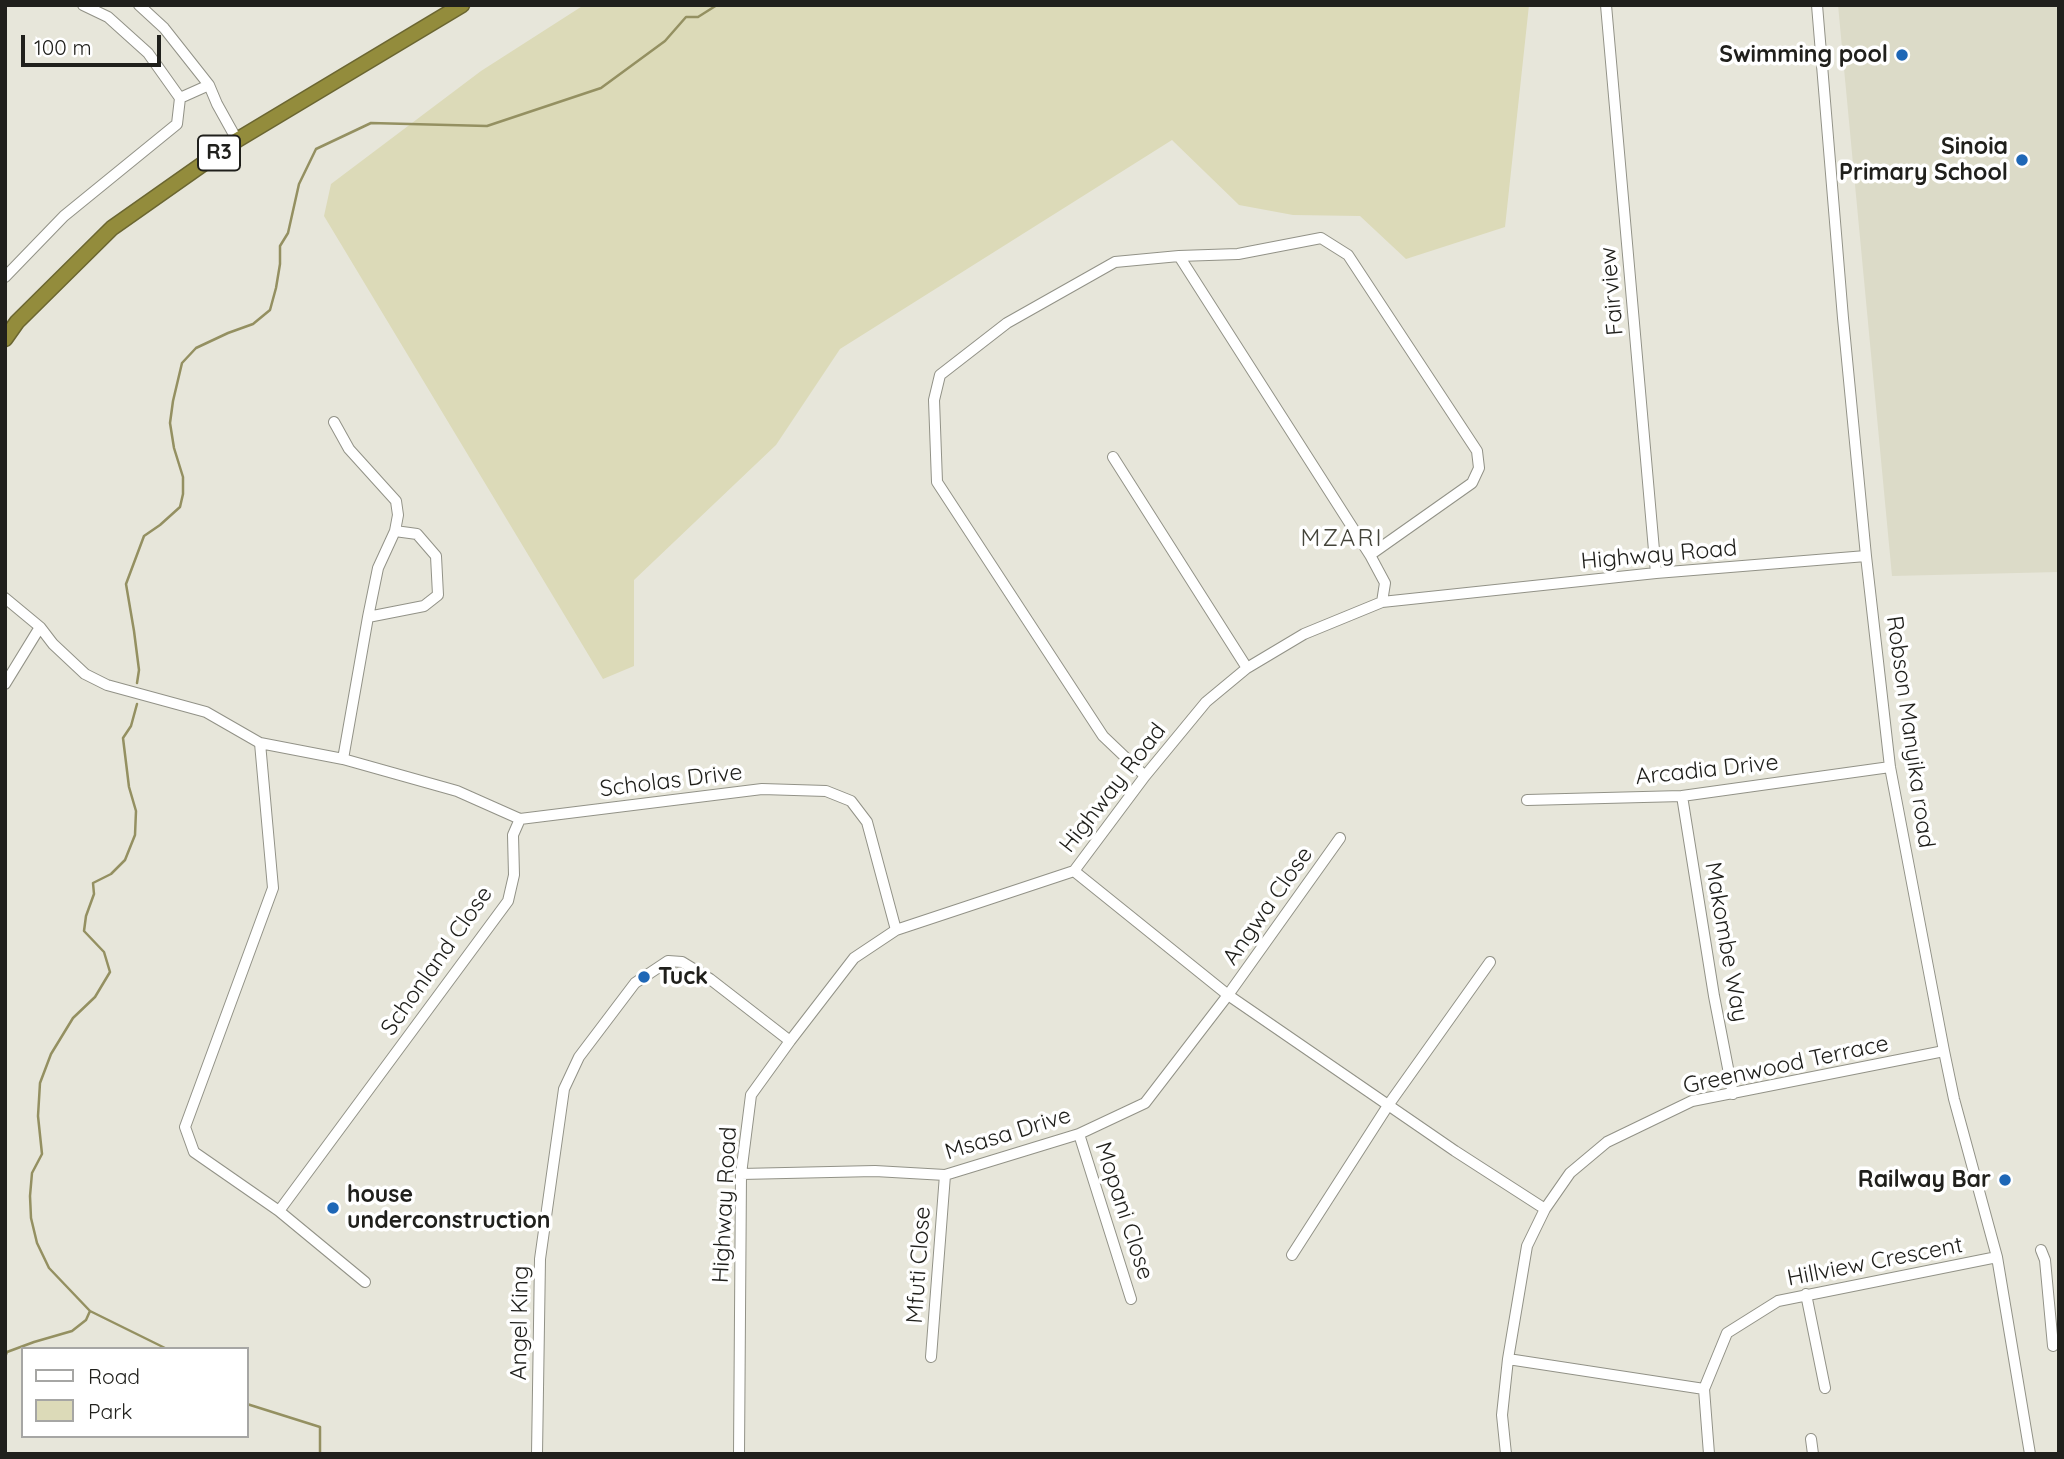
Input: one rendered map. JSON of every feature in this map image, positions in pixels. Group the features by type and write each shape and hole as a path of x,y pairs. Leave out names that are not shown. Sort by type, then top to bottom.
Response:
{"highway":[{"name":"R3","path":"5,338 17,322 112,228 237,140 462,5"}],"street":[{"path":"5,277 64,216 177,124 180,98 148,52 108,17 83,5"},
{"path":"139,5 164,28 209,85 237,140"},
{"name":"Fairview","path":"1606,5 1656,573"},
{"name":"Robson Manyika road","path":"1817,5 1843,318 1890,767 1954,1099 1997,1257 2030,1454"},
{"path":"180,98 209,85"},
{"path":"1145,776 1103,736 937,482 934,400 940,375 1007,323 1115,262 1238,254 1321,238 1348,255 1477,451 1479,468 1472,483 1370,555"},
{"path":"1179,256 1370,555 1385,583 1382,602"},
{"path":"334,422 349,449 396,501 398,515 395,531 378,568 343,759"},
{"path":"1113,457 1247,668"},
{"path":"368,617 425,606 438,595 436,556 417,534 395,531"},
{"name":"Highway Road","path":"739,1454 741,1174 751,1095 853,958 896,930 1074,871 1145,776 1206,702 1247,668 1304,634 1382,602 1656,573 1866,556"},
{"path":"5,598 40,627 85,674 107,685 206,712 260,743 343,759 457,791 520,819"},
{"path":"5,684 40,627"},
{"path":"260,743 273,888 185,1127 194,1152 279,1211 365,1282"},
{"name":"Arcadia Drive","path":"1527,800 1682,796 1890,767"},
{"name":"Scholas Drive","path":"520,819 762,789 826,792 851,801 867,822 896,930"},
{"name":"Makombe Way","path":"1682,796 1714,996 1733,1094"},
{"name":"Schonland Close","path":"279,1211 508,901 514,875 513,835 520,819"},
{"name":"Angwa Close","path":"1228,995 1340,838"},
{"path":"1074,871 1228,995 1455,1151 1545,1209"},
{"name":"Angel King","path":"537,1454 540,1259 564,1089 579,1057 635,983 668,961 682,962 710,979 790,1041"},
{"path":"1292,1255 1389,1104 1490,962"},
{"name":"Msasa Drive","path":"741,1174 875,1171 944,1175 1079,1134 1145,1103 1228,995"},
{"name":"Greenwood Terrace","path":"1506,1454 1502,1415 1508,1359 1527,1246 1545,1209 1570,1173 1608,1142 1692,1101 1944,1051"},
{"name":"Mopani Close","path":"1079,1134 1131,1299"},
{"name":"Mfuti Close","path":"931,1357 944,1175"},
{"path":"2041,1250 2045,1260 2053,1346"},
{"name":"Hillview Crescent","path":"1709,1454 1704,1389 1727,1333 1778,1301 1997,1257"},
{"path":"1806,1294 1825,1388"},
{"path":"1508,1359 1704,1389"},
{"path":"1811,1439 1813,1454"}],"shaded area":[{"path":"1838,5 2059,5 2059,572 1892,576"}],"green space":[{"path":"584,5 1529,5 1505,227 1406,259 1360,216 1293,215 1239,205 1172,140 840,349 776,445 634,580 634,666 603,679 324,216 331,184 481,71"}],"waterway":[{"path":"137,683 139,670 126,584 144,536 180,507 183,477 170,423 182,363 196,348 253,324 270,310 280,264 280,246 288,233 299,184 316,149 371,123 487,126 601,88 665,41 686,17 698,17 717,5"},
{"path":"749,5 754,5"},
{"path":"137,704 131,726 123,738 129,787 136,811 135,835 125,860 111,874 93,883 94,894 84,931 104,952 110,972 95,997 73,1018 51,1054 40,1083 38,1116 42,1154 32,1173 30,1196 31,1218 37,1243 49,1268 90,1311 163,1347"},
{"path":"5,1357 7,1352 72,1331 86,1320 90,1311"},
{"path":"248,1404 320,1427 320,1454"}],"place":[{"name":"Swimming pool","path":"1902,55"},
{"name":"Sinoia Primary School","path":"2022,160"},
{"name":"Tuck","path":"644,977"},
{"name":"Railway Bar","path":"2005,1180"},
{"name":"house underconstruction","path":"333,1208"}],"district":[{"name":"MZARI","path":"1342,539"}]}
